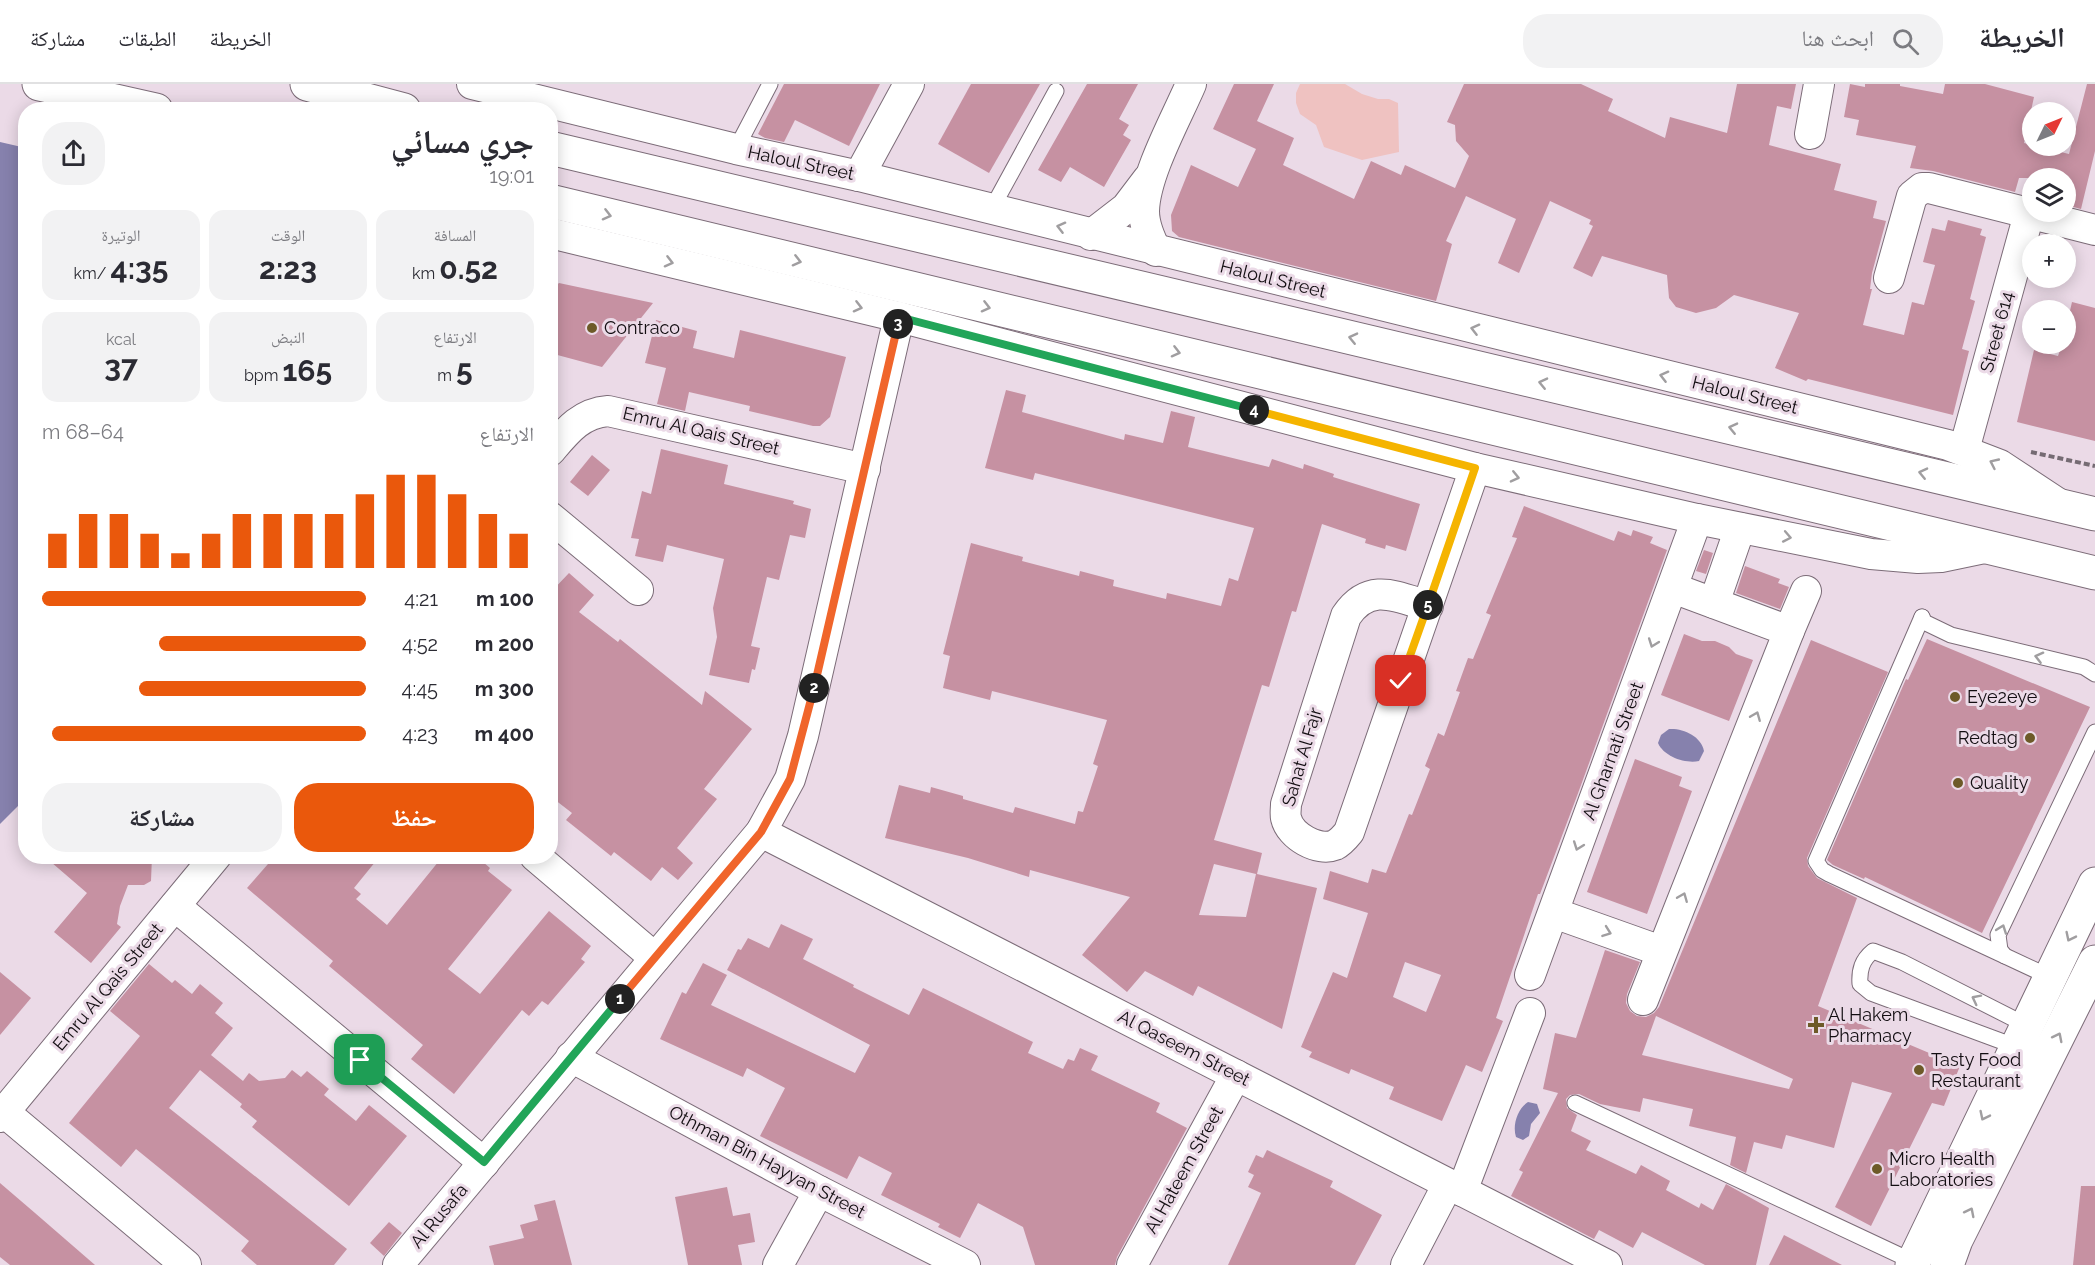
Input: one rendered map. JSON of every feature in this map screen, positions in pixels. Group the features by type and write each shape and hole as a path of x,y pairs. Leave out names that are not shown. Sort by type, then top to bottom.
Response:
{"main road":[{"path":"39,84 120,102"},
{"path":"307,84 374,102"},
{"name":"Haloul Street","path":"558,150 2095,514"},
{"path":"558,203 2095,573"},
{"path":"2037,558 2095,583"},
{"path":"1913,1263 2095,884"},
{"path":"1947,1265 1956,1240 2095,962"}],"street":[{"name":"Haloul Street","path":"472,84 545,102"},
{"path":"859,176 909,84"},
{"path":"1156,251 1148,233 1144,213 1146,193 1191,84"},
{"path":"1810,134 1819,84"},
{"name":"Haloul Street","path":"558,105 736,149 859,176 1964,450 2000,465 2061,506"},
{"path":"1091,234 1110,223 1126,208 1152,174"},
{"path":"1889,278 1912,196 1922,188 2022,212"},
{"name":"Street 614","path":"1964,450 2027,222"},
{"path":"2062,222 2095,230"},
{"path":"558,235 899,317 1475,468 1697,519 1871,554 1898,557 1941,557 1989,547"},
{"name":"Al Rusafa","path":"398,1265 761,832 790,779 803,736 899,317"},
{"name":"Emru Al Qais Street","path":"558,441 570,427 584,417 608,411 865,469"},
{"name":"Sahat Al Fajr","path":"1428,606 1391,595 1377,594 1354,604 1346,616 1286,804 1286,818 1292,830 1314,845 1333,846 1349,832 1428,606 1475,468"},
{"name":"Al Gharnati Street","path":"1530,975 1697,519"},
{"path":"558,524 638,590"},
{"path":"1714,603 1740,528"},
{"path":"1673,588 1790,631"},
{"path":"1643,1000 1806,591"},
{"name":"Al Qaseem Street","path":"761,832 1607,1265"},
{"name":"Emru Al Qais Street","path":"2,1115 209,864"},
{"path":"544,864 655,958"},
{"path":"175,906 484,1162"},
{"path":"1554,913 1661,951"},
{"path":"1406,1265 1455,1187 1530,1012"},
{"name":"Othman Bin Hayyan Street","path":"571,1057 819,1191 965,1265"},
{"name":"Al Hateem Street","path":"1132,1265 1236,1075"},
{"path":"2,1115 186,1265"},
{"path":"778,1265 819,1191"}],"lane":[{"path":"736,149 770,84"},
{"path":"991,210 1056,90"},
{"path":"2050,977 1822,870 1816,861 1922,617 1924,622 1951,635 2084,668 2095,674"},
{"path":"2005,956 2001,950 1998,935 2095,732"},
{"path":"1873,951 1902,962 2022,1036 1871,993 1860,984 1859,972 1865,958 1873,951"},
{"path":"1575,1103 1913,1263"}],"shaded area":[{"path":"1300,84 1345,84 1362,94 1398,103 1399,152 1362,160 1324,147 1316,125 1300,114 1296,103 1296,93"},
{"path":"0,142 18,146 18,806 0,824"},
{"path":"1669,729 1691,734 1699,741 1704,751 1699,761 1688,761 1670,756 1661,748 1658,743 1661,735"},
{"path":"1528,1102 1537,1104 1540,1113 1531,1124 1529,1136 1523,1140 1516,1137 1515,1122 1521,1108"}],"building":[{"path":"784,84 880,84 849,146 795,120 784,142 758,134"},
{"path":"971,84 1040,84 989,173 938,144"},
{"path":"1087,84 1138,84 1119,119 1129,125 1123,135 1131,140 1104,187 1070,167 1061,182 1038,170"},
{"path":"1234,84 1274,84 1257,121 1294,138 1283,165 1354,199 1371,161 1401,175 1405,165 1455,188 1469,156 1456,141 1455,125 1447,122 1464,84 1581,84 1613,99 1608,111 1665,138 1670,117 1727,133 1737,84 1796,84 1791,109 1777,106 1769,145 1841,164 1834,190 1877,201 1873,218 1886,221 1872,273 1870,289 1872,289 1863,325 1904,335 1912,302 1924,305 1935,265 1923,262 1932,228 1945,231 1948,220 1982,229 1980,235 1986,237 1970,299 1975,301 1962,349 1969,351 1953,415 1808,379 1806,381 1775,368 1799,313 1734,295 1716,308 1696,313 1676,307 1669,298 1667,275 1602,256 1592,277 1573,268 1593,226 1589,224 1591,220 1550,201 1519,273 1498,263 1516,219 1466,196 1446,241 1452,244 1436,301 1179,237 1172,231 1171,215 1191,165 1238,187 1256,149 1213,129"},
{"path":"1850,84 1865,87 1865,84 1900,84 1900,86 1943,94 1945,84 1985,84 2034,97 2033,102 2022,102 2022,156 2076,156 2076,127 2087,84 2095,84 2095,151 2081,209 2076,208 2076,168 2022,168 2022,178 2019,178 2015,192 1933,171 1910,168 1916,146 1856,135 1859,120 1844,117"},
{"name":"Contraco","path":"558,284 653,303 602,367 558,355"},
{"path":"2076,303 2095,308 2095,441 2017,422 2033,354 2058,356 2059,354 2076,354"},
{"path":"656,320 697,331 693,348 734,358 740,330 846,357 830,417 820,426 813,426 749,411 750,406 689,392 685,411 657,404 666,368 645,363"},
{"path":"1006,390 1026,395 1022,412 1124,440 1125,434 1163,443 1171,411 1195,417 1188,447 1269,467 1272,459 1303,469 1304,464 1334,474 1333,477 1420,504 1406,551 1386,545 1385,549 1365,543 1366,539 1322,524 1296,612 1292,611 1269,687 1262,685 1214,840 1262,853 1257,874 1317,888 1282,1029 1198,986 1193,996 1145,971 1127,992 1082,955 1130,897 1030,870 1029,877 968,858 885,838 899,785 930,793 931,787 1013,813 1015,807 1075,824 1078,811 1083,812 1098,766 1093,764 1107,720 992,691 990,700 943,688 950,656 943,654 971,543 1023,557 1022,561 1079,576 1080,571 1114,580 1113,586 1166,599 1167,593 1221,606 1229,578 1238,581 1254,528 1035,473 1033,480 985,468","holes":["1214,864 1256,874 1246,917 1199,915"]},
{"path":"661,449 728,465 724,484 794,501 793,504 811,509 805,538 790,535 779,580 767,577 751,646 760,648 755,670 752,669 749,683 709,675 717,637 713,608 724,559 667,545 663,562 635,556 639,539 631,538 642,491 651,494"},
{"path":"592,455 610,470 588,496 570,482"},
{"path":"1524,506 1614,541 1618,531 1631,536 1633,530 1653,537 1650,543 1667,550 1577,796 1540,894 1538,894 1496,1018 1503,1021 1482,1072 1466,1065 1442,1121 1389,1099 1394,1087 1351,1069 1349,1074 1309,1057 1312,1052 1301,1047 1333,972 1347,978 1368,913 1323,899 1330,871 1368,883 1372,869 1386,873 1409,814 1412,815 1430,769 1425,766 1438,733 1444,736 1460,692 1456,691 1468,658 1473,659 1491,615 1486,613 1517,538 1512,537","holes":["1405,962 1441,975 1426,1012 1393,997"]},
{"path":"1704,550 1713,553 1706,574 1696,571"},
{"path":"1745,566 1780,579 1778,583 1789,587 1780,609 1736,593"},
{"path":"569,573 594,595 579,612 618,642 620,639 702,705 705,691 752,729 704,789 717,799 677,848 693,863 678,880 662,867 651,881 614,852 611,856 566,820 572,813 558,802 558,585"},
{"path":"1684,634 1702,641 1715,641 1729,647 1736,654 1753,660 1729,721 1661,695"},
{"name":"Quality","path":"1927,639 2090,707 1982,933 1865,877 1864,879 1833,865 1827,860 1906,679 1908,680"},
{"path":"1811,640 1888,672 1807,858 1808,866 1817,878 1857,898 1818,1006 1960,1066 1944,1106 1932,1103 1871,1226 1835,1207 1892,1093 1852,1082 1834,1148 1786,1135 1782,1149 1754,1142 1746,1173 1730,1165 1736,1137 1689,1126 1693,1109 1643,1098 1640,1112 1600,1104 1579,1094 1570,1095 1566,1099 1567,1108 1577,1115 1571,1131 1591,1141 1586,1150 1636,1174 1641,1165 1670,1181 1666,1190 1699,1208 1701,1203 1713,1210 1726,1184 1769,1208 1756,1265 1705,1265 1642,1232 1633,1248 1599,1230 1594,1239 1511,1196 1523,1172 1519,1170 1558,1093 1543,1089 1555,1033 1576,1038 1605,950 1640,962 1627,994 1626,1003 1630,1011 1637,1016 1646,1017 1659,1007","holes":["1656,1016 1793,1079 1789,1089 1642,1055"]},
{"path":"1635,759 1682,777 1679,786 1692,791 1647,914 1587,892"},
{"path":"53,864 152,864 151,881 144,885 128,885 120,906 117,924 121,927 91,963 54,932 87,893"},
{"path":"268,864 374,864 354,888 361,894 356,899 387,925 437,864 485,864 490,868 488,871 512,890 448,969 480,994 549,911 591,946 581,959 585,962 548,1005 542,1001 529,1016 522,1010 454,1094 411,1059 423,1045 329,966 333,961 247,888"},
{"path":"781,924 813,939 803,959 909,1015 923,988 1033,1042 1028,1053 1063,1069 1068,1059 1074,1061 1080,1048 1098,1056 1091,1070 1160,1103 1156,1112 1187,1128 1117,1257 1115,1265 1035,1265 1023,1227 978,1203 960,1238 938,1227 940,1224 881,1195 892,1173 859,1156 847,1179 760,1136 785,1088 747,1068 743,1077 660,1039 682,992 686,994 703,963 727,975 711,1005 855,1073 870,1045 727,970 738,949 741,950 748,938 769,948"},
{"path":"149,964 172,983 175,980 192,994 200,984 223,1003 215,1013 233,1028 211,1055 243,1081 249,1073 259,1081 285,1078 292,1070 301,1077 307,1071 329,1089 324,1095 356,1121 369,1105 407,1136 349,1206 252,1127 257,1121 240,1107 242,1104 200,1070 169,1108 347,1249 334,1265 257,1265 241,1251 249,1241 136,1149 121,1167 69,1123 140,1036 110,1011"},
{"path":"0,972 31,998 0,1035"},
{"path":"1267,1150 1333,1181 1330,1187 1382,1215 1355,1265 1228,1265 1261,1193 1248,1187 1254,1175 1248,1172 1256,1155 1263,1158"},
{"path":"0,1183 95,1265 10,1265 0,1257"},
{"path":"2081,1186 2095,1186 2095,1265 2073,1265"},
{"path":"727,1187 733,1216 750,1213 755,1242 738,1245 742,1265 688,1265 675,1197"},
{"path":"555,1200 572,1265 494,1265 489,1246 524,1238 520,1225 538,1220 534,1205"},
{"path":"389,1222 402,1233 384,1256 370,1243"},
{"path":"1784,1235 1842,1265 1769,1265"}],"place":[{"name":"Contraco","path":"592,328"},
{"name":"Eye2eye","path":"1955,697"},
{"name":"Redtag","path":"2030,738"},
{"name":"Quality","path":"1958,783"},
{"name":"Al Hakem Pharmacy","path":"1816,1025"},
{"name":"Tasty Food Restaurant","path":"1919,1070"},
{"name":"Micro Health Laboratories","path":"1877,1169"}],"route":[{"path":"360,1060 484,1162 761,832 790,779 803,736 899,317 1475,468 1401,681"}]}
